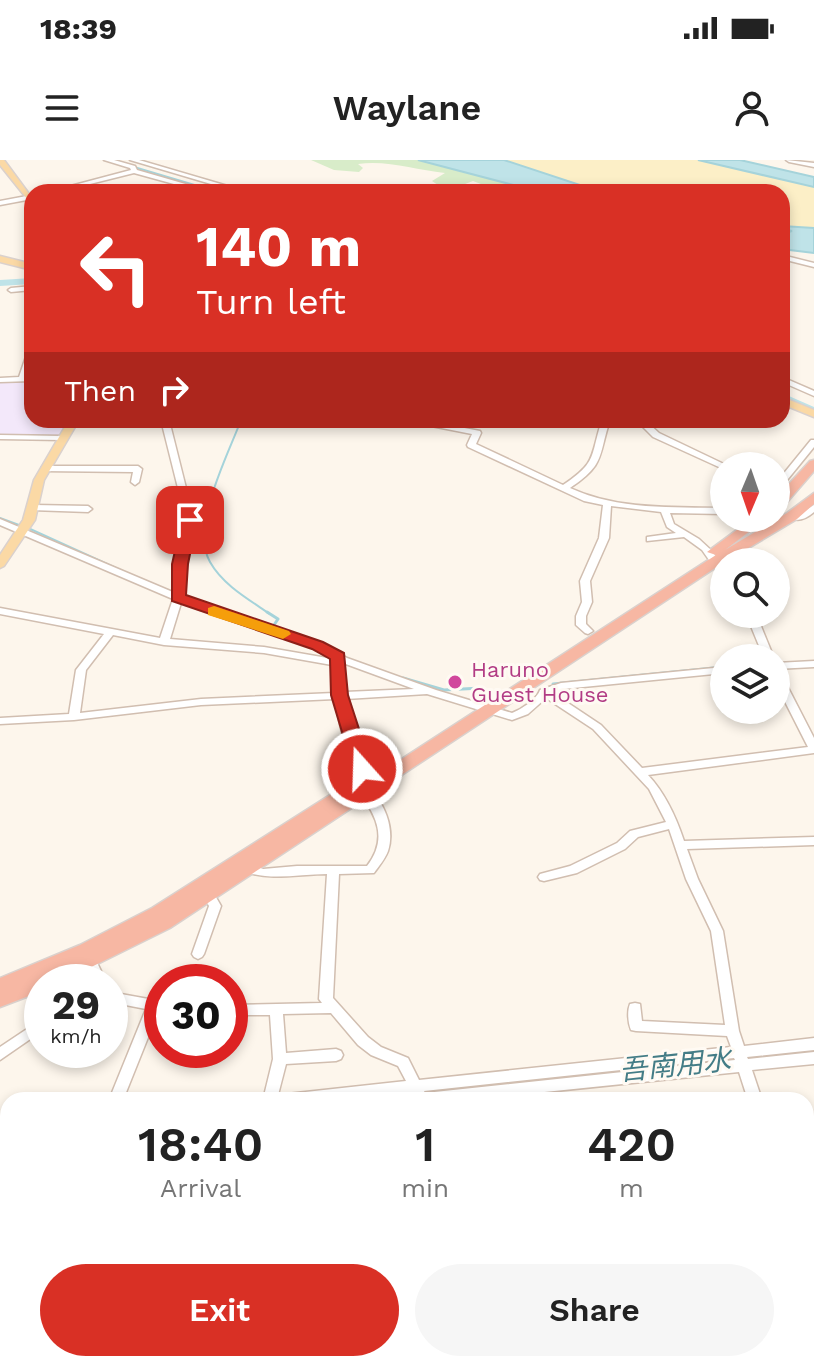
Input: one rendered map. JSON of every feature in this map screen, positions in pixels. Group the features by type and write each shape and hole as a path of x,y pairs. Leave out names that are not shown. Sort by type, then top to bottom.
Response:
{"highway":[{"path":"790,491 814,464"},
{"path":"731,548 792,516 814,497"},
{"path":"724,548 744,532"},
{"path":"484,708 588,631 710,559"},
{"path":"74,964 370,783 710,559"},
{"path":"0,986 89,955 164,923 251,869 370,783"},
{"path":"0,999 24,990"}],"main road":[{"path":"0,160 24,190"},
{"path":"1,260 24,265"},
{"path":"790,404 814,414"},
{"path":"0,564 34,508 39,480 69,428"}],"street":[{"path":"107,160 133,167 134,171"},
{"path":"133,160 217,184"},
{"path":"789,160 814,165"},
{"path":"83,184 134,171 181,184"},
{"path":"0,203 24,200"},
{"path":"790,259 814,265"},
{"path":"11,290 24,289"},
{"path":"0,380 22,379 24,373"},
{"path":"790,383 814,394"},
{"path":"164,642 178,598 180,564 190,520 167,428"},
{"path":"452,428 477,433 471,445 587,499 665,510 710,511"},
{"path":"566,487 591,469 604,428"},
{"path":"649,428 656,435 710,460"},
{"path":"0,437 63,438"},
{"path":"790,471 814,442"},
{"path":"45,469 138,469 135,482"},
{"path":"588,631 581,625 587,602 585,581 604,538 607,504"},
{"path":"34,508 88,509"},
{"path":"792,516 802,517 814,508"},
{"path":"665,510 670,525 682,535 697,541 710,556"},
{"path":"0,522 178,598 317,645 337,660 339,695 351,742 357,742 386,834 378,862 370,870 262,873 251,869"},
{"path":"650,539 682,535"},
{"path":"0,611 164,642 337,660 512,717 521,716 544,692 561,686 710,671"},
{"path":"74,717 81,670 110,632"},
{"path":"790,665 814,664"},
{"path":"0,721 74,717 201,702 432,692"},
{"path":"544,692 590,720 653,787 673,824 692,879 717,931 732,1031 752,1092"},
{"path":"640,772 813,750 790,703"},
{"path":"544,877 573,870 621,846 634,834 673,824"},
{"path":"681,845 814,841"},
{"path":"333,871 326,999 376,1051 403,1062 416,1092"},
{"path":"198,954 215,906 209,895"},
{"path":"89,955 92,964"},
{"path":"248,1010 335,1008"},
{"path":"635,1008 636,1026 732,1031"},
{"path":"272,1092 280,1059 276,1010"},
{"path":"0,1054 24,1037"},
{"path":"120,1092 144,1037"},
{"path":"514,1092 814,1044"},
{"path":"280,1059 336,1055"},
{"path":"443,1092 740,1058 814,1058"}],"shaded area":[{"path":"0,381 24,381 24,428 65,428 61,435 0,435"}],"green space":[{"path":"311,160 427,160 446,168 511,184 473,181 436,184 432,181 445,173 380,163 358,164 363,168 359,172 334,170"}],"sand":[{"path":"504,160 698,160 814,187 814,228 790,226 790,184 577,184"}],"water":[{"path":"418,160 504,160 577,184 510,184"},
{"path":"698,160 740,160 814,177 814,187"},
{"path":"790,226 814,228 814,253 790,250"}],"waterway":[{"path":"134,167 191,184"},
{"path":"0,283 24,282"},
{"path":"790,400 814,411"},
{"path":"238,428 213,491 205,530 205,547 210,562 222,578 268,613"},
{"path":"0,518 19,525"},
{"path":"28,528 138,578"},
{"path":"182,597 203,604"},
{"path":"268,613 278,619 272,628"},
{"path":"553,684 710,668"},
{"path":"403,678 444,690 481,688"},
{"name":"吾南用水","path":"422,1092 814,1051"}],"tunnel":[{"path":"371,779 379,800"}],"slow traffic":[{"path":"214,611 283,634"}],"place":[{"name":"Haruno Guest House","path":"455,682"}],"route":[{"path":"190,520 180,564 178,598 317,645 338,657 339,695 351,742 362,769"}]}
